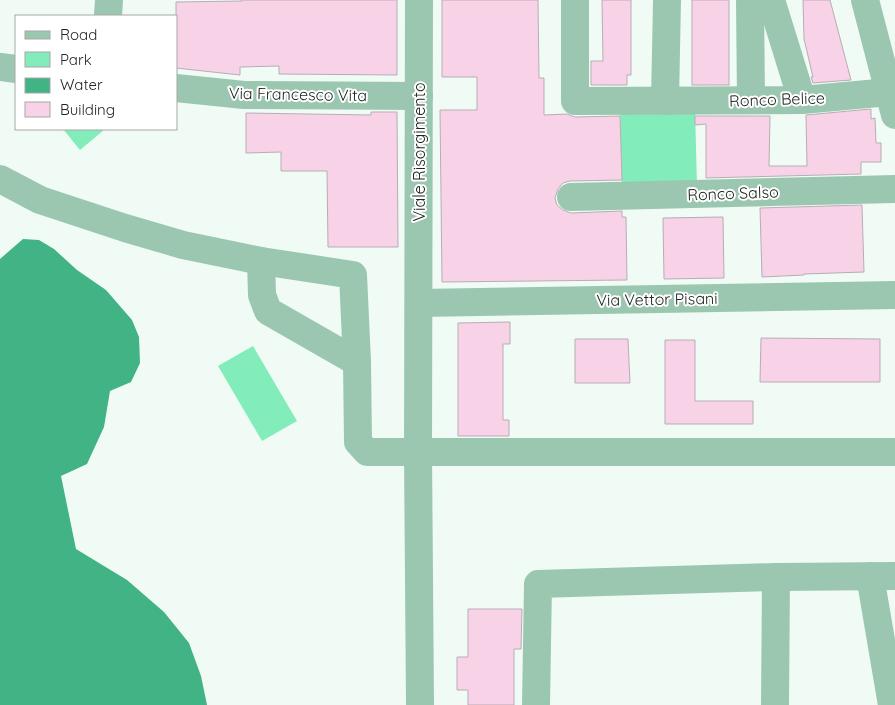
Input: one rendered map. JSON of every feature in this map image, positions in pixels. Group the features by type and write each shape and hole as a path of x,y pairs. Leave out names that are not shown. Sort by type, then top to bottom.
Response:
{"street":[{"path":"108,15 110,0"},
{"name":"Viale Risorgimento","path":"419,0 418,452 420,705"},
{"name":"Ronco Belice","path":"575,0 575,101 802,100 892,104"},
{"path":"665,101 667,0"},
{"path":"750,0 751,100"},
{"path":"771,0 802,100"},
{"path":"865,0 892,104"},
{"path":"0,67 15,69"},
{"name":"Via Francesco Vita","path":"178,88 244,95 420,96"},
{"path":"0,180 40,200 183,245 261,261 354,275 358,362 358,442 367,452 895,452"},
{"name":"Ronco Salso","path":"572,198 895,189"},
{"path":"261,261 262,295 268,311 358,362"},
{"name":"Via Vettor Pisani","path":"419,303 895,295"},
{"path":"536,705 538,584 883,576 892,705"},
{"path":"775,705 776,577"}],"green space":[{"path":"695,107 697,188 622,190 620,109"},
{"path":"64,130 104,130 80,150"},
{"path":"253,346 297,421 262,441 218,366"}],"water":[{"path":"23,239 39,240 54,249 77,270 106,290 132,320 139,337 140,363 131,382 110,391 104,427 87,464 61,476 76,549 127,580 164,612 189,643 201,676 207,705 0,705 0,259"}],"building":[{"path":"397,0 397,75 279,74 279,66 240,67 240,75 178,68 178,15 176,15 176,2"},
{"path":"442,0 538,0 539,78 544,78 544,115 567,114 575,117 620,116 622,180 570,181 563,183 558,189 555,198 557,205 571,213 622,211 622,217 626,217 627,280 442,282 440,110 477,110 477,77 442,77"},
{"path":"602,0 631,0 631,75 627,75 627,85 591,85 591,61 603,61"},
{"path":"692,0 729,0 729,85 692,85"},
{"path":"803,0 830,0 851,80 813,83 804,39"},
{"path":"871,109 871,119 875,118 876,143 881,143 881,162 861,162 861,174 706,178 706,124 695,125 695,116 770,116 769,166 807,166 806,115"},
{"path":"371,112 397,112 398,247 328,247 327,171 281,171 281,152 246,153 246,113 371,115"},
{"path":"862,205 864,272 762,277 760,208"},
{"path":"723,217 724,278 664,279 663,218"},
{"path":"510,322 510,344 503,344 503,420 509,420 509,436 458,436 458,323"},
{"path":"761,338 880,339 880,382 760,382"},
{"path":"575,339 628,339 630,383 575,383"},
{"path":"665,340 695,340 695,401 753,401 753,424 665,424"},
{"path":"468,609 522,609 521,649 514,649 514,705 468,705 468,690 457,690 457,657 468,657"}]}
